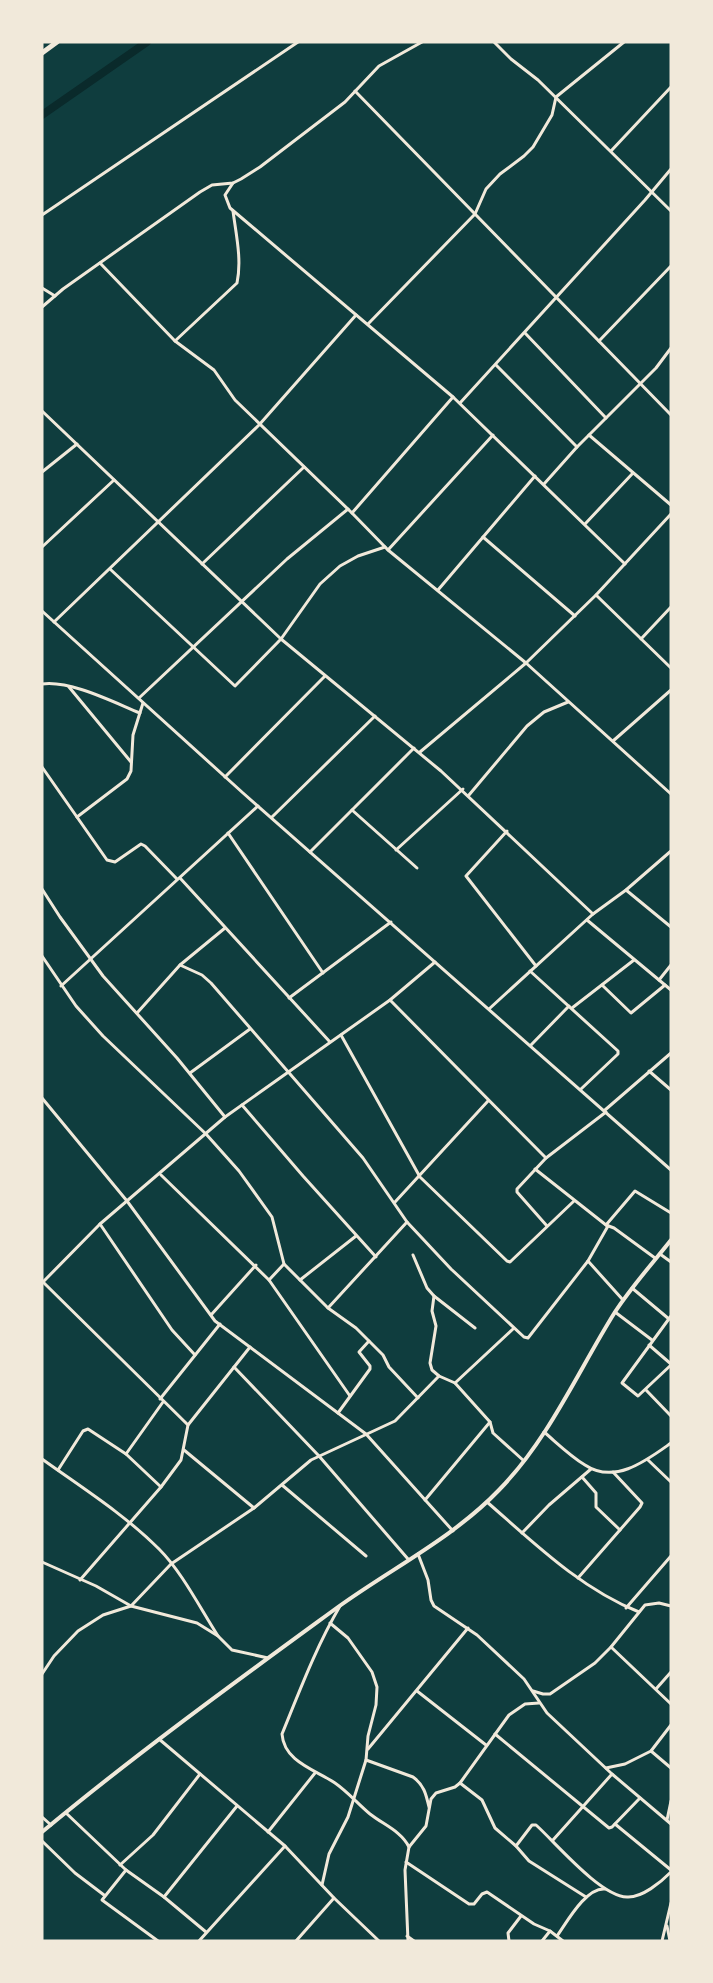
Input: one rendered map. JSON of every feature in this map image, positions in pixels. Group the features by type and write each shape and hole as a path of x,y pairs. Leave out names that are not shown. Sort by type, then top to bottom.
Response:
{"highway":[{"path":"42,53 57,42"}],"street":[{"path":"42,215 298,42"},
{"path":"42,307 200,192 212,185 233,183 260,167 335,111 379,66 422,42"},
{"path":"494,42 556,97 671,211"},
{"path":"368,324 475,214 486,189 532,147 552,115 556,97 624,42"},
{"path":"611,152 671,87"},
{"path":"355,92 671,415"},
{"path":"460,403 671,169"},
{"path":"233,183 225,195 227,204 233,211 460,403 626,564"},
{"path":"175,341 237,283 239,276 238,245 233,211"},
{"path":"100,263 175,341 214,370 235,400 259,425 387,548 526,663 671,794"},
{"path":"599,341 671,266"},
{"path":"42,288 55,297"},
{"path":"54,622 259,425 356,315"},
{"path":"525,333 606,418"},
{"path":"544,484 577,447 656,368 671,348"},
{"path":"496,365 577,447"},
{"path":"352,513 453,397"},
{"path":"42,411 281,639 469,795 593,914"},
{"path":"110,569 235,686 281,639 320,584 340,566 358,555 387,548 493,435"},
{"path":"589,435 671,505"},
{"path":"42,471 77,444"},
{"path":"202,564 304,467"},
{"path":"585,524 633,472"},
{"path":"438,590 535,476"},
{"path":"42,547 114,480"},
{"path":"139,699 287,559 348,509"},
{"path":"419,752 526,663 596,596 671,514"},
{"path":"483,537 575,616"},
{"path":"596,596 671,668"},
{"path":"641,639 671,607"},
{"path":"42,611 225,777 671,1170"},
{"path":"225,777 325,676"},
{"path":"42,684 53,682 68,685 140,713"},
{"path":"68,685 132,763"},
{"path":"613,741 671,690"},
{"path":"469,795 527,726 544,712 568,702"},
{"path":"77,817 127,780 131,771 133,735 144,703"},
{"path":"272,818 375,716"},
{"path":"310,852 414,748"},
{"path":"42,767 107,860 115,862 141,844 145,846 225,928 330,1042"},
{"path":"42,775 50,778"},
{"path":"396,850 462,789"},
{"path":"61,986 258,806"},
{"path":"352,810 417,868"},
{"path":"507,831 466,876 536,966"},
{"path":"228,833 323,973"},
{"path":"489,1009 586,920 626,890 671,851"},
{"path":"42,889 91,959 225,1117"},
{"path":"626,890 671,927"},
{"path":"586,920 671,990"},
{"path":"289,998 391,922"},
{"path":"137,1013 180,965 225,928"},
{"path":"42,956 61,986 103,1036 206,1134 239,1171 270,1215 284,1264 328,1308 356,1328 383,1355 388,1367 418,1398"},
{"path":"531,1046 571,1007 634,960"},
{"path":"188,1425 161,1401 43,1282 100,1224 225,1117 390,1000 435,962"},
{"path":"180,965 207,978 368,1163 407,1222 451,1269 524,1337 528,1338 588,1261 607,1226 635,1191 671,1213"},
{"path":"659,980 671,965"},
{"path":"530,971 618,1052 580,1089"},
{"path":"602,985 631,1012 665,985"},
{"path":"390,1000 546,1158"},
{"path":"190,1073 250,1029"},
{"path":"340,1035 420,1177 509,1262 573,1201"},
{"path":"547,1226 516,1190 546,1158 606,1111 671,1053"},
{"path":"649,1071 671,1090"},
{"path":"42,1098 127,1201 211,1315 366,1434 453,1531"},
{"path":"395,1202 488,1101"},
{"path":"242,1105 376,1257"},
{"path":"536,1169 573,1201 655,1258"},
{"path":"161,1174 269,1280 350,1396"},
{"path":"328,1308 407,1222"},
{"path":"100,1224 172,1330 195,1355"},
{"path":"300,1280 356,1236"},
{"path":"42,1832 159,1739 268,1658 340,1605 453,1531 487,1502 524,1461 544,1432 615,1312 671,1240"},
{"path":"660,1254 671,1262"},
{"path":"413,1255 426,1287 434,1296 476,1328"},
{"path":"588,1261 623,1300"},
{"path":"269,1280 284,1264"},
{"path":"211,1315 256,1265"},
{"path":"632,1288 670,1317 653,1340 649,1345 622,1381 624,1386 636,1396 646,1390 671,1365 649,1345"},
{"path":"434,1296 432,1308 436,1326 430,1363 432,1370 455,1383 490,1422 493,1433 524,1461"},
{"path":"615,1312 653,1340"},
{"path":"126,1454 161,1401 220,1324"},
{"path":"455,1383 513,1329"},
{"path":"338,1413 370,1369 359,1352 369,1341"},
{"path":"80,1580 161,1487 181,1460 188,1425 250,1347"},
{"path":"234,1367 319,1456 408,1559"},
{"path":"42,1674 54,1656 78,1631 103,1615 131,1606 171,1564 255,1508 304,1465 395,1421 439,1376"},
{"path":"646,1390 671,1416"},
{"path":"425,1500 490,1422"},
{"path":"58,1470 86,1429 126,1454 161,1487"},
{"path":"544,1432 591,1469 613,1472 632,1468 648,1460 671,1443"},
{"path":"184,1450 255,1508"},
{"path":"42,1459 130,1523 159,1550 171,1564 218,1636 232,1650 268,1658"},
{"path":"648,1460 671,1482"},
{"path":"522,1533 549,1505 591,1469"},
{"path":"578,1578 642,1503 613,1472"},
{"path":"582,1477 596,1493 596,1507 620,1530"},
{"path":"282,1485 366,1556"},
{"path":"487,1502 578,1578 626,1608 639,1612"},
{"path":"417,1553 434,1606 468,1628 524,1679 539,1703 612,1774 671,1824"},
{"path":"626,1608 671,1556"},
{"path":"42,1562 131,1606 186,1619 218,1636"},
{"path":"533,1691 550,1694 595,1663 645,1605 651,1603 671,1606"},
{"path":"340,1605 304,1675 282,1734 283,1742 286,1749 315,1773 332,1781 372,1815 402,1836 409,1847"},
{"path":"322,1885 329,1854 343,1829 366,1760 377,1687 372,1672 361,1654 348,1638 330,1623"},
{"path":"367,1751 468,1628"},
{"path":"611,1647 671,1704"},
{"path":"656,1689 671,1672"},
{"path":"417,1690 487,1745"},
{"path":"408,1941 406,1862 409,1847 426,1826 431,1799 436,1793 460,1783 509,1715 525,1704 539,1703"},
{"path":"606,1768 625,1764 651,1750 671,1725"},
{"path":"495,1734 609,1827 615,1824 640,1798"},
{"path":"159,1739 285,1846 379,1941"},
{"path":"651,1750 671,1768"},
{"path":"366,1760 413,1777 420,1782 429,1809"},
{"path":"268,1832 315,1773"},
{"path":"120,1865 153,1835 200,1774"},
{"path":"553,1840 612,1774"},
{"path":"460,1783 482,1800 495,1828 529,1861 586,1898"},
{"path":"666,1821 671,1801"},
{"path":"164,1897 237,1806"},
{"path":"66,1812 120,1865 206,1932"},
{"path":"42,1817 51,1825"},
{"path":"516,1846 534,1824 553,1840 579,1868 607,1890"},
{"path":"557,1935 586,1898 600,1889 629,1897 643,1893 671,1871 615,1824"},
{"path":"42,1841 75,1873 105,1895"},
{"path":"199,1941 285,1846"},
{"path":"406,1862 469,1904 474,1904 482,1894 487,1892 537,1927 550,1931 563,1941"},
{"path":"126,1870 105,1895 103,1902 158,1941"},
{"path":"296,1941 334,1898"},
{"path":"662,1941 671,1903"},
{"path":"509,1941 508,1933 521,1916"},
{"path":"666,1922 670,1941"},
{"path":"542,1941 550,1931"},
{"path":"407,1936 414,1941"}],"waterway":[{"path":"42,115 147,42"}]}
